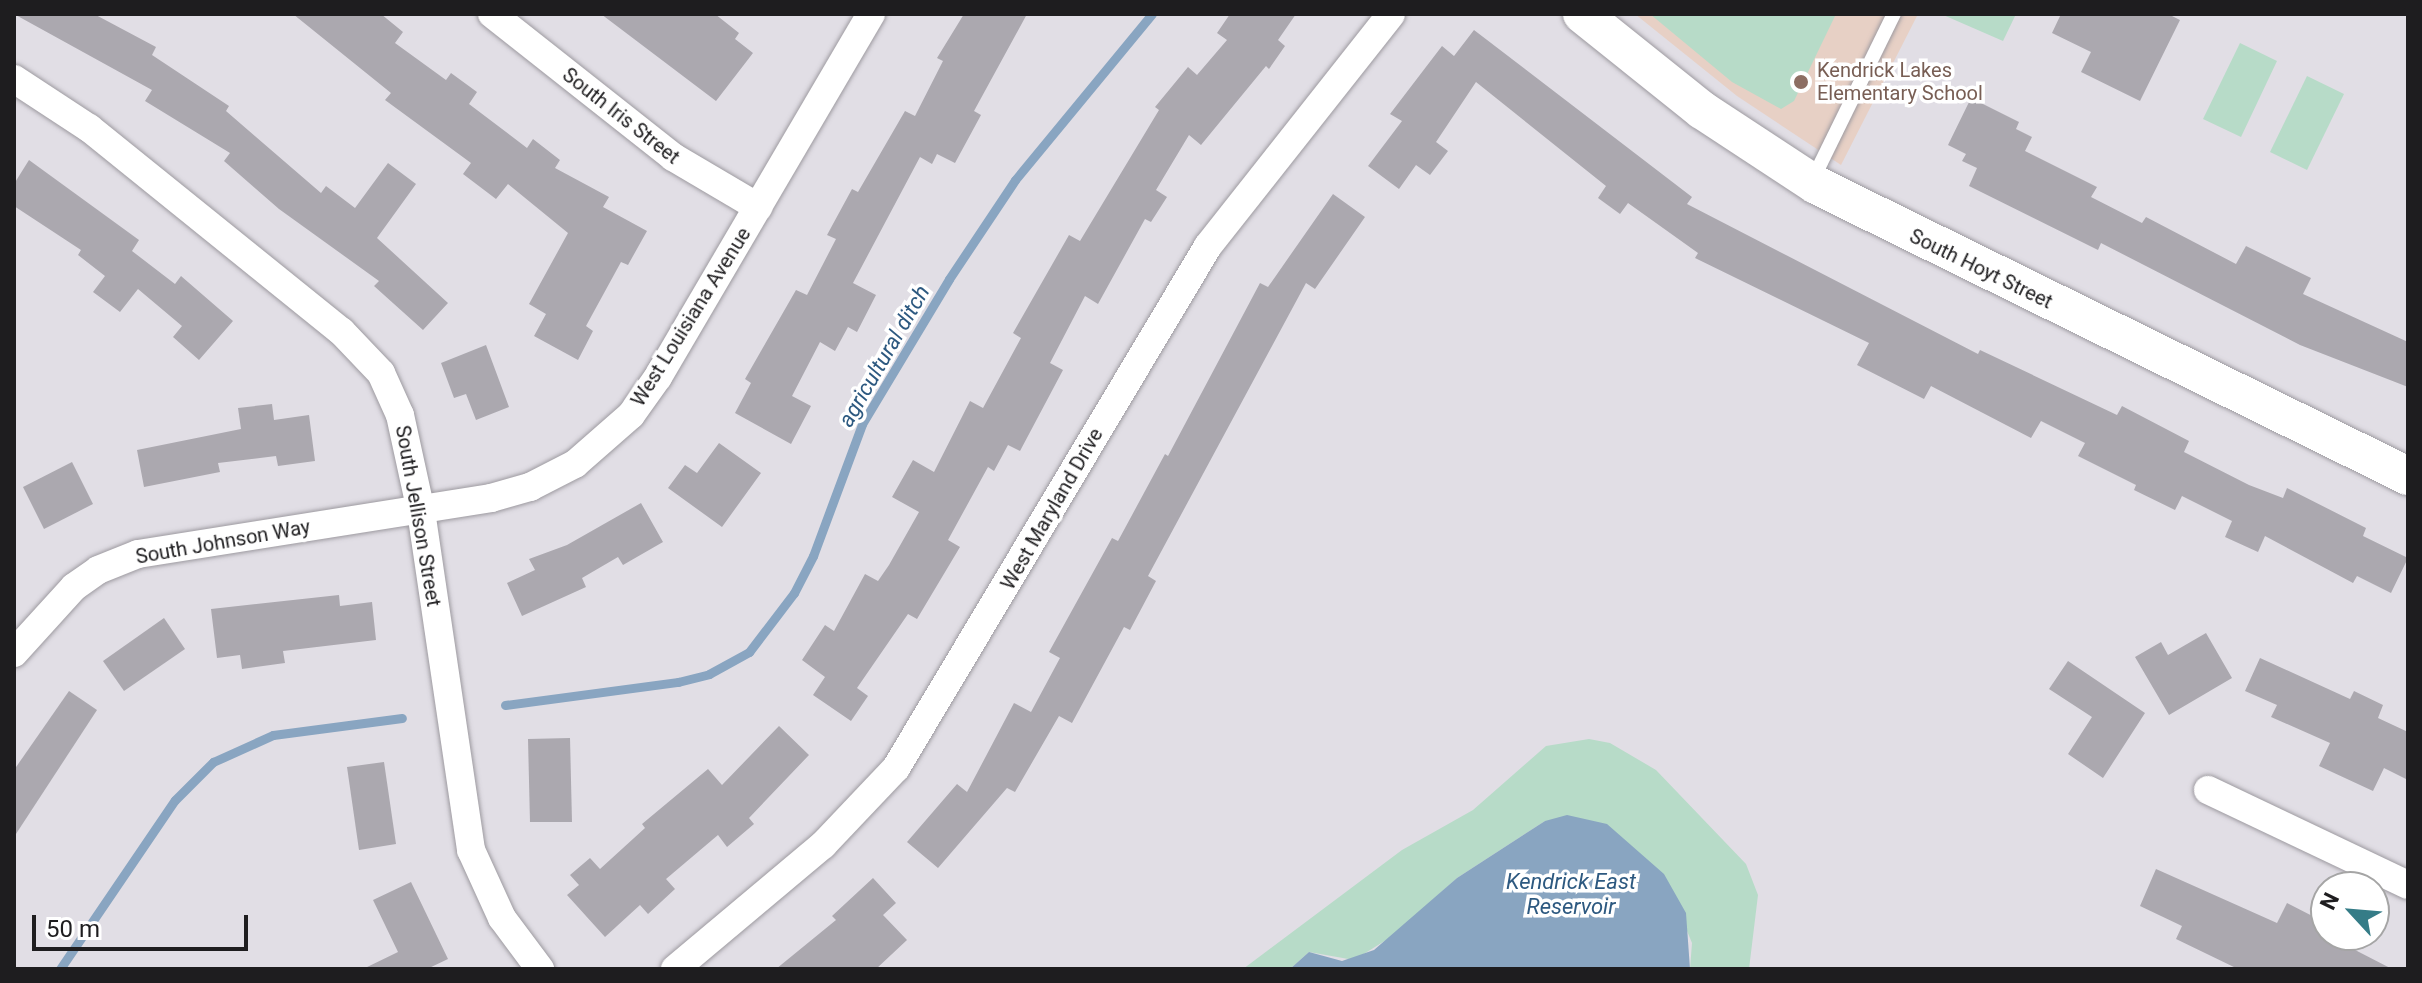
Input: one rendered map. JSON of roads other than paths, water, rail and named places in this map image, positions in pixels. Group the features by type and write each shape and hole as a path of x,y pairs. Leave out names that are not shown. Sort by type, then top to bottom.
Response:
{"street":[{"name":"South Iris Street","path":"492,14 673,157 758,207"},
{"name":"West Louisiana Avenue","path":"421,511 530,487 575,464 613,433 658,377 871,14"},
{"name":"West Maryland Drive","path":"675,969 823,845 896,768 1208,246 1391,14"},
{"name":"South Hoyt Street","path":"1582,14 1702,110 1811,182 2408,476"},
{"name":"South Jellison Street","path":"14,79 89,128 353,341 395,399 421,511 471,850 488,895 540,969"},
{"name":"South Johnson Way","path":"14,653 74,587 98,570 138,554 421,511"},
{"path":"2208,790 2408,885"}],"lane":[{"path":"1811,182 1894,14"}],"water":[{"name":"Kendrick East Reservoir","path":"1567,815 1607,824 1664,874 1686,913 1690,969 1290,969 1309,952 1342,961 1374,950 1457,878 1545,821"}],"waterway":[{"name":"agricultural ditch","path":"505,705 678,682 709,674 749,652 794,593 813,556 862,424 949,279 1015,180 1152,14"},
{"name":"agricultural ditch","path":"60,969 175,800 213,762 273,735 402,718"}],"place":[{"name":"Kendrick Lakes Elementary School","path":"1801,82"}]}
